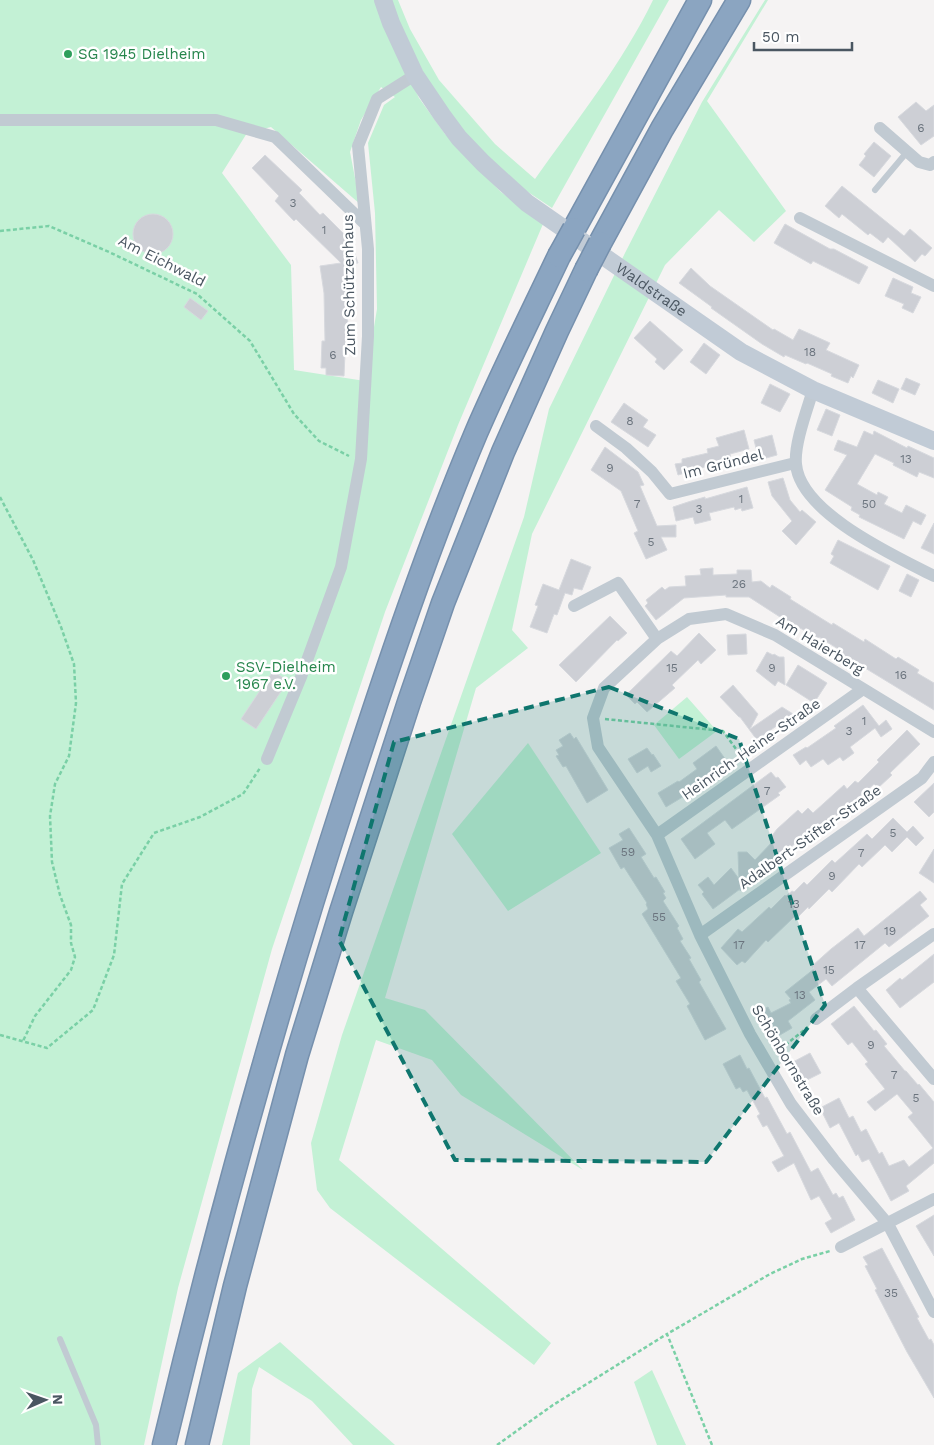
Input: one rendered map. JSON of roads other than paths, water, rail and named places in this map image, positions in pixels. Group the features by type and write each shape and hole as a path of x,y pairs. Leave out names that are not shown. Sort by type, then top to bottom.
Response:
{"highway":[{"path":"164,1445 205,1280 268,1044 310,904 413,595 476,434 559,256 700,0"},
{"path":"197,1445 235,1286 297,1055 344,903 443,603 530,390 586,270 662,129 739,0"}],"street":[{"name":"Waldstraße","path":"384,0 392,23 416,74 442,115 459,138 483,164 527,203 741,352 814,390 934,441"},
{"name":"Zum Schützenhaus","path":"267,758 301,677 341,567 361,459 368,336 368,248 358,146 378,99 416,74"},
{"path":"0,120 216,120 241,127 275,137 365,224"},
{"path":"880,128 919,162 930,165 934,162"},
{"path":"800,218 934,286"},
{"path":"814,390 799,437 795,463 798,476 816,503 836,521 876,546 934,576"},
{"name":"Im Gründel","path":"596,426 626,448 652,472 670,494 795,463"},
{"path":"574,606 618,583 657,639"},
{"name":"Am Haierberg","path":"657,834 598,747 594,718 604,688 657,639 689,618 726,614 775,635 934,732"},
{"name":"Heinrich-Heine-Straße","path":"657,834 863,689"},
{"name":"Adalbert-Stifter-Straße","path":"700,934 922,778 934,762"},
{"name":"Schönbornstraße","path":"657,834 700,934 750,1034 791,1104 834,1160 888,1224 934,1312"},
{"path":"816,1019 934,934"},
{"path":"857,988 934,1079"},
{"path":"841,1248 934,1200"}],"lane":[{"path":"875,190 907,152"},
{"path":"60,1339 96,1424 98,1445"}],"place":[{"name":"SG 1945 Dielheim","path":"68,54"},
{"name":"SSV-Dielheim 1967 e.V.","path":"226,676"}]}
